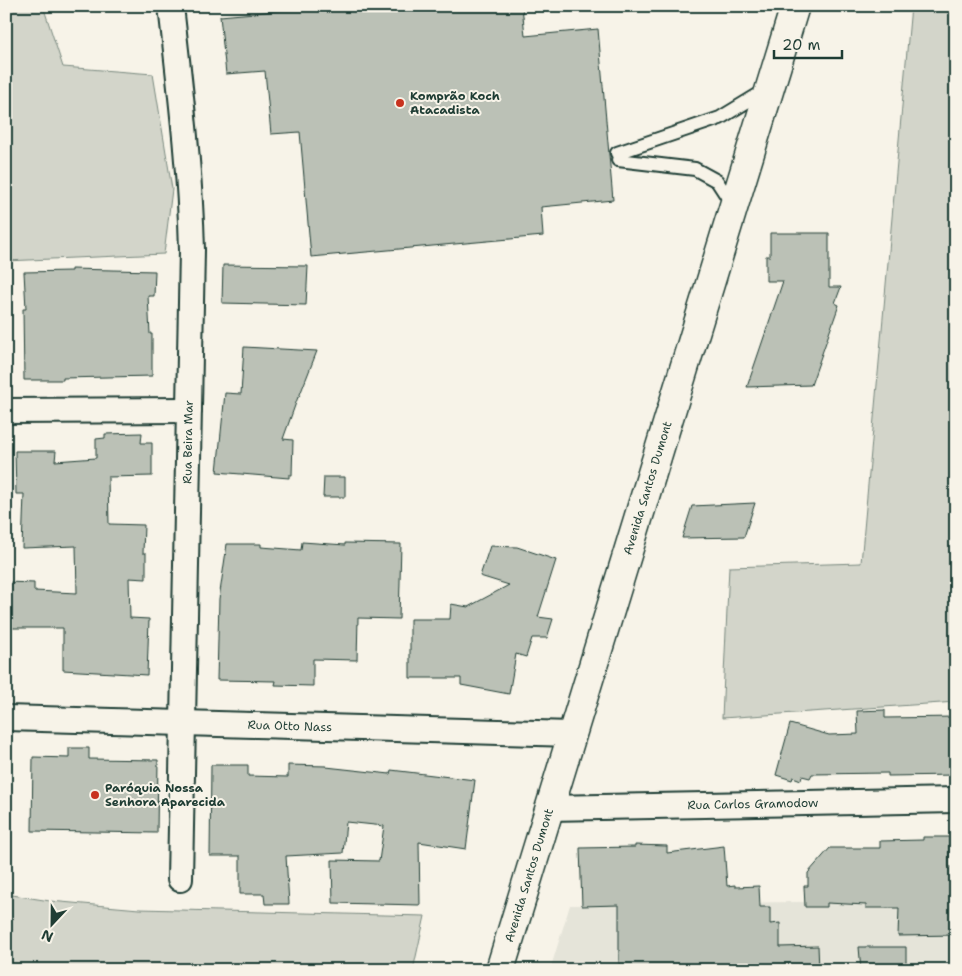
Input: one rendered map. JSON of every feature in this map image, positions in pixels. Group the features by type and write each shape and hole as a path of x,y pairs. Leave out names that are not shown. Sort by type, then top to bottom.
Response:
{"main road":[{"name":"Avenida Santos Dumont","path":"500,970 795,6"}],"street":[{"name":"Rua Beira Mar","path":"171,6 190,201 192,250 180,878"},
{"path":"6,411 189,410"},
{"name":"Rua Otto Nass","path":"6,718 572,734"},
{"name":"Rua Carlos Gramodow","path":"550,808 956,800"}],"lane":[{"path":"734,207 718,181 695,169 618,156 720,118 770,88"}],"shaded area":[{"path":"6,6 43,6 63,67 153,74 172,189 164,254 6,261"},
{"path":"911,6 956,6 956,702 722,718 729,567 861,563"},
{"path":"6,894 50,901 139,909 425,916 413,970 6,970"},
{"path":"956,900 956,970 550,970 570,905"}],"building":[{"name":"Komprão Koch Atacadista","path":"333,6 522,6 525,36 598,29 613,200 541,207 543,236 311,257 300,132 271,134 265,71 226,74 220,16"},
{"path":"770,233 829,233 829,287 841,287 835,303 839,305 811,385 747,387 783,281 766,281 766,256 770,256"},
{"path":"223,265 308,266 306,305 222,303"},
{"path":"71,269 155,271 154,296 148,296 150,334 152,334 152,376 24,380 23,309 26,309 24,272 71,271"},
{"path":"244,347 317,351 283,439 293,440 292,475 289,475 289,478 217,472 225,393 241,394"},
{"path":"142,433 141,443 152,443 152,476 108,477 109,524 144,525 143,553 146,553 146,579 129,578 130,618 149,619 147,675 63,670 63,628 6,628 6,582 34,583 34,591 77,593 76,546 22,548 24,494 16,494 15,451 56,451 55,461 96,458 96,439 105,438 105,434"},
{"path":"324,477 345,477 345,497 323,497"},
{"path":"755,503 744,537 682,538 692,506"},
{"path":"302,542 345,545 345,543 401,544 399,619 358,618 357,660 313,659 313,686 275,685 276,681 217,680 219,599 227,544 261,544 261,547 301,550"},
{"path":"490,546 517,547 556,560 538,617 553,619 547,638 532,638 526,657 516,654 509,694 461,685 461,678 410,678 410,619 450,619 451,604 468,607 509,585 480,576"},
{"path":"885,710 885,718 956,717 956,775 888,776 888,773 812,774 810,778 802,776 801,780 793,777 792,780 776,775 790,724 829,735 858,734 857,711"},
{"name":"Paróquia Nossa Senhora Aparecida","path":"69,748 89,748 89,759 158,760 157,833 32,831 33,757 69,758"},
{"path":"211,765 248,765 248,776 288,777 288,765 326,766 390,774 391,770 475,780 466,849 419,842 420,905 333,903 332,860 379,861 384,826 346,822 343,853 286,856 289,904 265,904 264,894 240,894 240,856 210,856"},
{"path":"923,837 949,837 949,867 955,867 956,935 898,936 899,908 866,908 866,905 827,903 827,907 805,907 804,886 808,886 808,873 830,848 880,848 880,841 923,840"},
{"path":"635,845 667,846 667,853 724,846 727,886 759,886 760,907 770,907 770,924 780,923 780,947 818,946 819,970 619,970 619,905 582,906 580,848 635,847"},
{"path":"859,947 906,947 906,970 861,970"}],"place":[{"name":"Komprão Koch Atacadista","path":"400,103"},
{"name":"Paróquia Nossa Senhora Aparecida","path":"95,795"}]}
